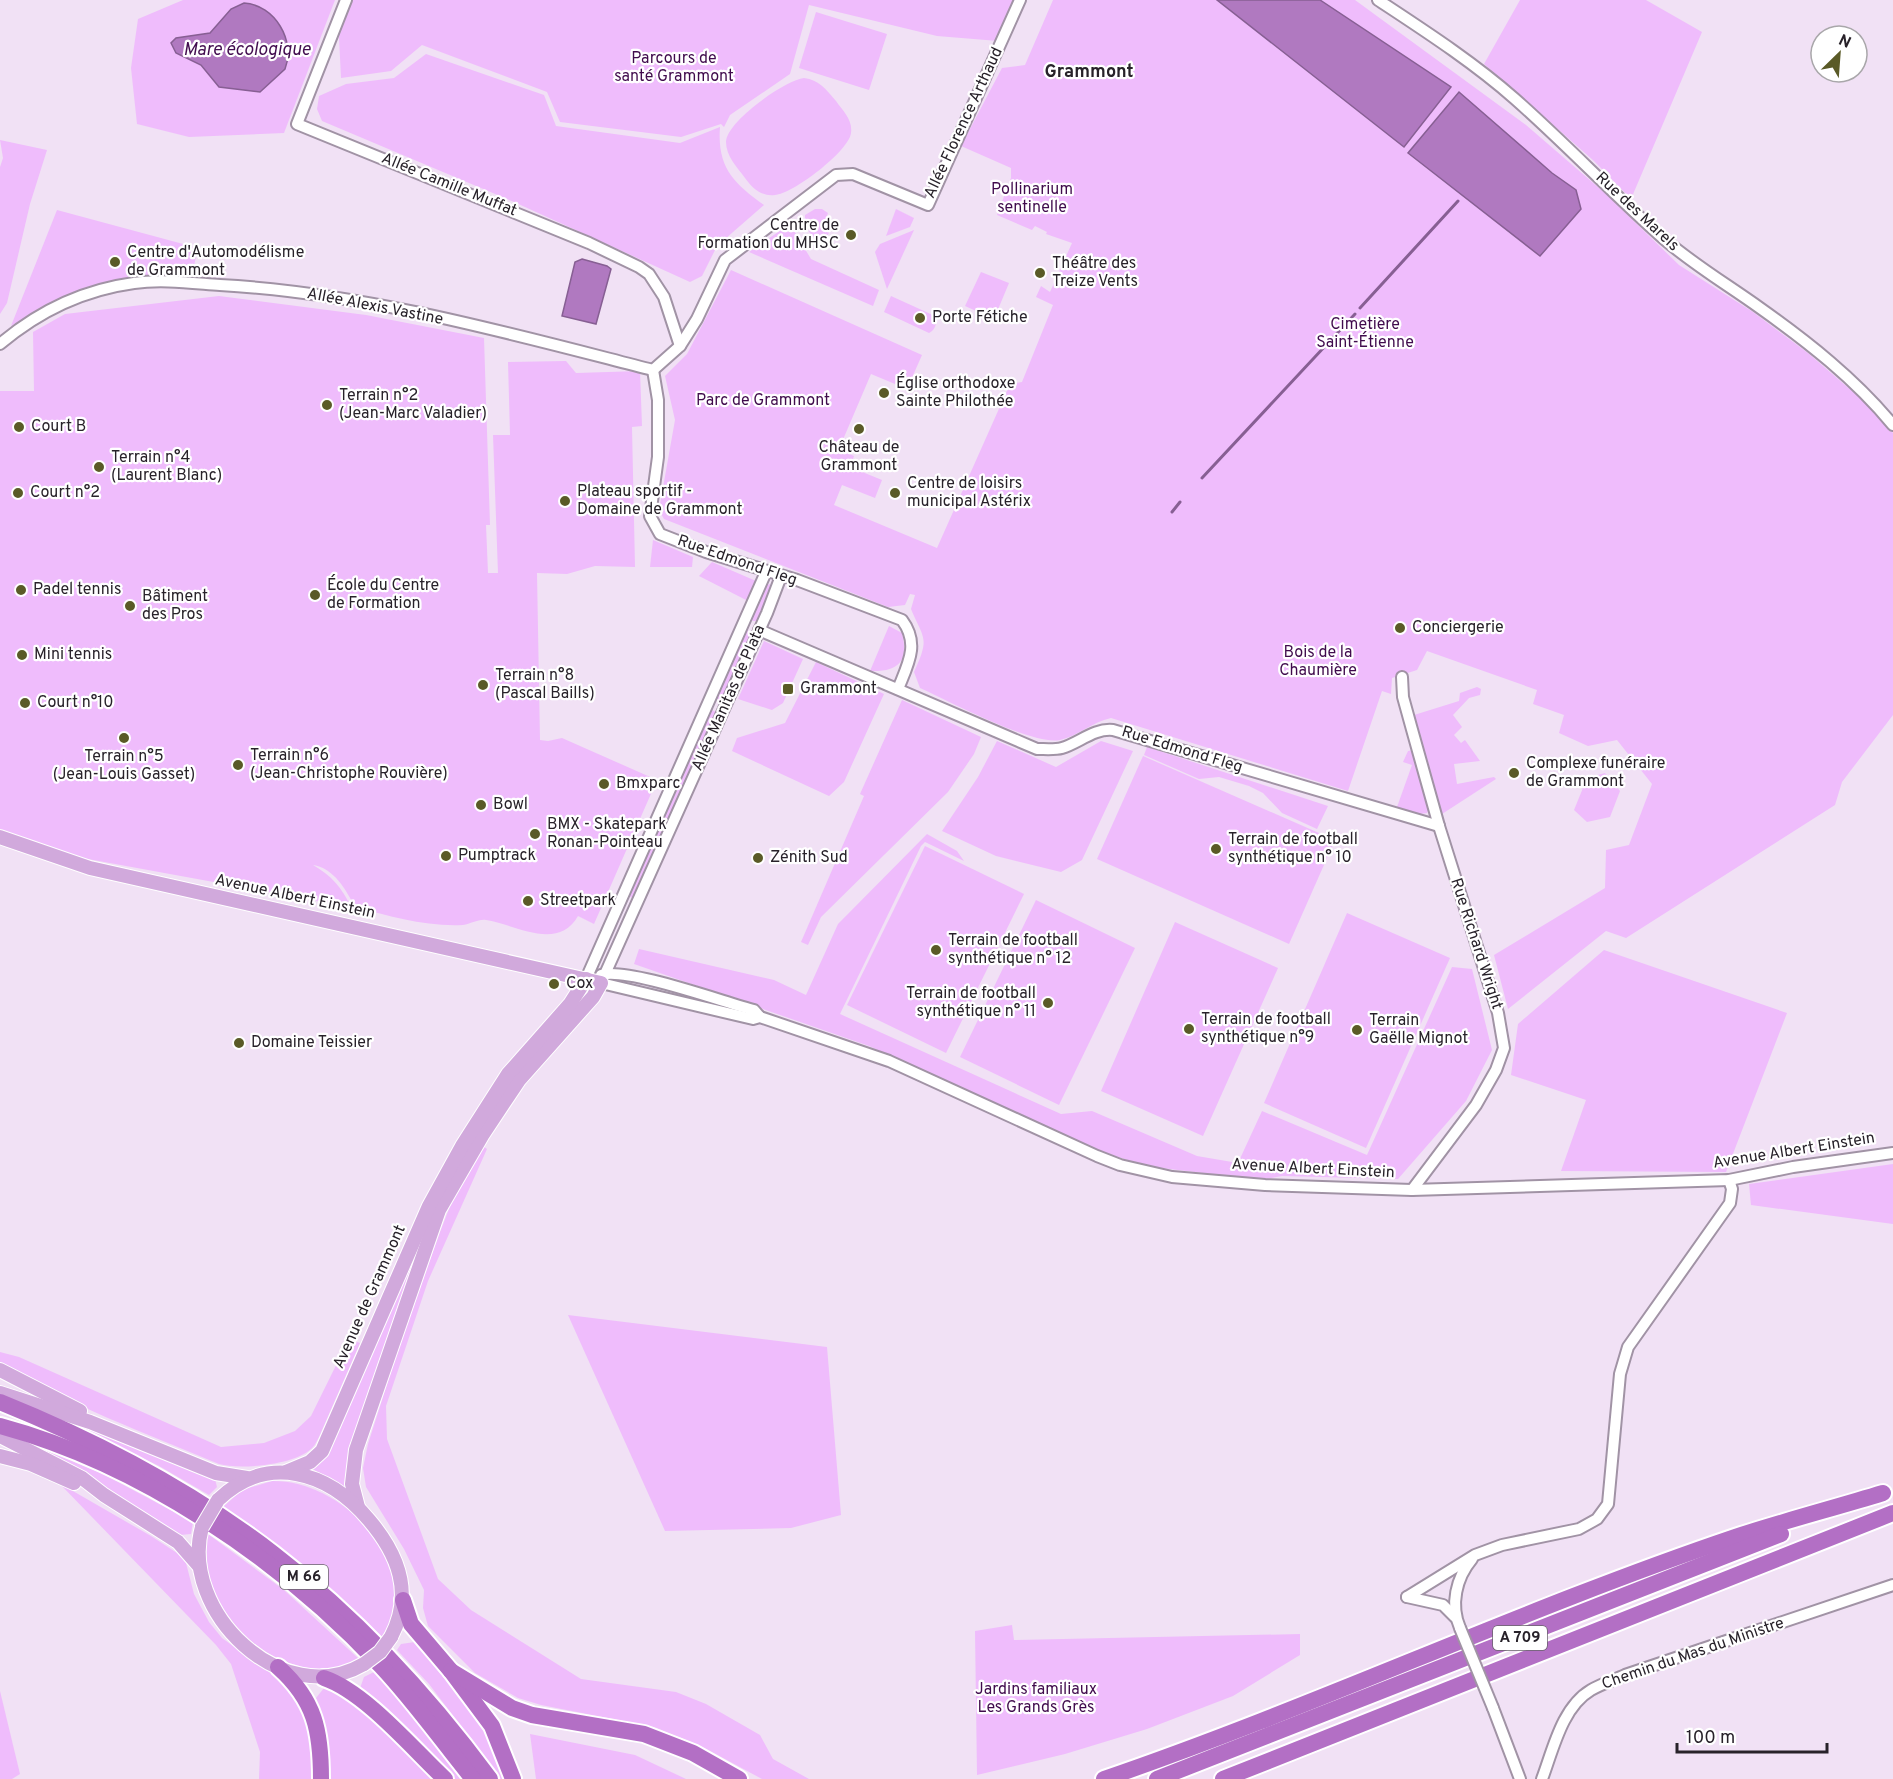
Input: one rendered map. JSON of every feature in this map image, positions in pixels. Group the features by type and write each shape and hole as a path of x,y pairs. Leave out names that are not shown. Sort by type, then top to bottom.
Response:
{"highway":[{"name":"M 66","path":"0,1402 115,1453 189,1495 279,1557 342,1610 392,1658 430,1701 490,1779"},
{"name":"M 66","path":"0,1425 70,1448 110,1467 222,1531 336,1622 381,1667 472,1779"},
{"path":"1104,1779 1232,1734 1563,1601 1717,1544 1888,1491"},
{"name":"A 709","path":"1157,1779 1888,1491"},
{"name":"A 709","path":"1222,1779 1893,1513"},
{"path":"403,1600 411,1624 451,1671 492,1726 513,1779"},
{"path":"278,1667 296,1683 307,1700 316,1721 321,1750 321,1779"},
{"path":"451,1671 512,1708 532,1715 644,1734 693,1753 739,1779"},
{"path":"324,1678 337,1682 363,1701 445,1779"}],"main road":[{"name":"Avenue Albert Einstein","path":"0,837 90,868 586,979 603,978"},
{"path":"559,973 570,991 570,1004"},
{"name":"Avenue de Grammont","path":"286,1472 310,1462 322,1451 429,1206 479,1128 593,997 603,978"},
{"name":"Avenue de Grammont","path":"358,1507 352,1484 356,1450 439,1210 508,1074 570,1004 586,979"},
{"path":"0,1370 68,1406 149,1444"},
{"path":"0,1393 149,1444 216,1473 247,1478"},
{"path":"0,1436 82,1478 104,1495 178,1542 199,1566"},
{"path":"0,1456 39,1467 104,1495"},
{"path":"286,1472 311,1477 331,1486 358,1507 382,1535 396,1558 402,1578 403,1600 391,1637 380,1652 364,1664 343,1674 324,1678 297,1674 278,1667 252,1652 221,1620 205,1590 199,1566 198,1546 202,1527 218,1500 237,1483 247,1478 286,1472"}],"street":[{"name":"Allée Camille Muffat","path":"346,0 297,124 589,243 639,267 649,274 664,297 680,346"},
{"name":"Allée Florence Arthaud","path":"653,370 680,346 697,319 725,260 836,175 847,173 928,205 1020,0"},
{"name":"Rue des Marels","path":"1378,0 1474,66 1506,92 1664,239 1711,277 1801,338 1853,382 1893,425"},
{"name":"Allée Alexis Vastine","path":"0,344 25,323 58,304 103,289 157,281 268,287 391,308 517,335 653,370"},
{"name":"Rue Edmond Fleg","path":"653,370 658,411 658,457 650,516 655,529 660,534 678,541 902,620 910,630 913,651 898,689"},
{"name":"Allée Manitas de Plata","path":"586,979 766,572"},
{"name":"Allée Manitas de Plata","path":"603,978 781,576"},
{"name":"Rue Edmond Fleg","path":"759,630 1037,749 1061,749 1105,729 1113,730 1438,826"},
{"name":"Rue Richard Wright","path":"1402,677 1403,697 1438,826 1498,1013 1504,1048 1496,1070 1476,1106 1413,1185 1412,1190"},
{"name":"Avenue Albert Einstein","path":"603,978 753,1019 760,1017 866,1051 1097,1156 1144,1172 1172,1177 1265,1185 1412,1190 1729,1180 1793,1167 1893,1153"},
{"path":"1520,1779 1455,1617 1443,1605 1407,1597 1475,1555 1502,1545 1579,1529 1597,1519 1608,1504 1620,1374 1628,1347 1730,1203 1732,1189 1729,1180"},
{"path":"1455,1617 1456,1594 1462,1572 1475,1555"},
{"name":"Chemin du Mas du Ministre","path":"1542,1779 1567,1716 1590,1690 1625,1675 1893,1585"}],"green space":[{"path":"183,0 335,0 284,133 189,137 137,124 131,68 138,19"},
{"name":"Parcours de santé Grammont","path":"346,0 1016,0 998,41 937,36 809,5 790,74 730,115 724,127 721,124 681,137 560,122 547,92 422,45 391,71 341,78 338,17"},
{"name":"Cimetière Saint-Étienne","path":"1053,0 1355,0 1526,125 1606,194 1679,265 1753,312 1808,353 1867,404 1893,433 1893,715 1842,782 1835,805 1626,938 1606,931 1508,1009 1494,955 1605,888 1606,850 1629,845 1652,784 1617,740 1588,746 1559,733 1564,715 1533,704 1537,690 1427,651 1417,670 1392,678 1391,694 1382,691 1348,791 1111,718 1067,738 1047,740 1011,730 920,688 914,672 924,645 922,633 911,609 915,595 910,594 905,605 888,607 664,519 659,510 675,420 665,376 687,354 731,270 922,355 907,389 871,374 839,449 854,456 850,467 882,480 875,498 842,485 834,505 937,548 1010,384 1022,382 1053,305 1036,297 1041,286 1050,292 1072,243 1046,234 1047,232 1035,226 1032,230 997,215 1011,178 1011,168 961,146 1002,68 1025,65"},
{"path":"1520,0 1646,0 1702,32 1631,199 1594,161 1484,64"},
{"path":"816,12 887,34 869,90 799,68"},
{"path":"426,54 544,95 556,126 680,143 720,127 721,153 729,173 764,205 717,246 702,276 690,282 514,202 322,121 317,109 319,96 346,84 394,78"},
{"path":"804,78 818,83 832,97 849,120 851,133 841,150 806,180 783,193 766,195 751,185 732,161 726,142 736,124 758,103 784,86"},
{"path":"0,140 47,150 30,204 7,303 0,314 0,167 3,158"},
{"path":"815,209 822,209 828,213 823,226 830,230 825,242 811,236 805,221 805,215"},
{"path":"896,209 914,218 910,227 886,236"},
{"name":"Centre d'Automodélisme de Grammont","path":"57,210 198,248 191,279 110,283 58,299 11,326"},
{"path":"790,224 811,259 879,290 873,306 749,252"},
{"path":"914,230 887,289 875,252 880,244"},
{"path":"981,272 1009,283 994,319 965,306"},
{"path":"219,296 366,315 484,338 490,525 486,525 488,573 498,573 493,435 510,435 508,362 566,361 576,373 640,371 642,426 632,427 635,567 595,566 567,574 537,573 540,740 562,738 657,780 594,924 578,916 569,927 547,934 486,920 463,925 422,923 355,907 333,875 313,865 336,883 351,907 55,853 0,832 0,391 34,391 33,332 65,314"},
{"path":"891,296 935,316 935,328 929,333 884,312"},
{"path":"653,540 693,557 692,567 650,567"},
{"path":"712,562 756,581 748,601 699,576"},
{"path":"770,584 772,589 758,621 753,621 751,619 764,586"},
{"path":"889,626 902,633 904,651 902,658 899,663 888,670 870,671"},
{"path":"744,629 753,633 722,701 713,697"},
{"path":"764,641 803,659 783,703 772,710 738,699"},
{"path":"816,662 884,694 844,782 829,796 732,751 737,738 785,723"},
{"path":"1477,687 1481,689 1480,695 1469,698 1453,715 1462,727 1454,735 1461,743 1465,740 1480,761 1454,764 1457,784 1494,777 1496,779 1442,814 1414,715 1459,701 1460,693"},
{"path":"902,700 981,737 974,754 948,792 821,917 808,945 801,942 864,796 860,794"},
{"path":"710,709 718,713 635,899 626,895"},
{"path":"997,741 1056,767 1101,741 1133,751 1082,860 1061,872 996,856 942,831 978,777"},
{"path":"1147,747 1328,806 1317,829 1282,813 1263,793 1249,786 1219,777 1199,779 1144,755"},
{"path":"1414,750 1430,806 1427,813 1420,814 1397,807 1412,765 1403,762 1408,751"},
{"name":"Terrain de football synthétique n° 10","path":"1143,756 1335,840 1289,944 1097,859"},
{"path":"1605,773 1620,791 1610,817 1587,822 1574,810 1587,778"},
{"path":"927,834 957,851 964,861 925,842 921,846 840,1014 1061,1114 1092,1111 1197,1156 1238,1163 1262,1111 1367,1155 1452,967 1472,969 1492,1050 1466,1101 1398,1179 1282,1176 1260,1180 1145,1166 1086,1146 869,1046 634,964 639,949 774,980 806,995 838,924"},
{"name":"Terrain de football synthétique n° 12","path":"925,846 1024,894 946,1053 847,1005"},
{"name":"Terrain de football synthétique n° 11","path":"1036,900 1135,948 1059,1105 960,1057"},
{"name":"Terrain Gaëlle Mignot","path":"1347,913 1450,958 1366,1148 1264,1103"},
{"name":"Terrain de football synthétique n°9","path":"1175,922 1278,968 1203,1136 1101,1091"},
{"path":"1604,950 1787,1013 1726,1172 1561,1171 1586,1100 1511,1075 1518,1024"},
{"path":"483,1146 487,1149 428,1281 386,1406 387,1439 438,1579 471,1610 581,1679 676,1692 706,1704 760,1735 773,1759 809,1779 762,1779 699,1745 654,1727 541,1705 518,1698 475,1673 428,1626 423,1608 424,1590 404,1549 366,1487 363,1468 368,1444 397,1353 440,1232 456,1191"},
{"path":"1893,1164 1893,1224 1751,1205 1749,1184"},
{"path":"432,1206 380,1370 348,1455 348,1490 311,1468 330,1450"},
{"path":"568,1315 827,1347 841,1515 791,1528 665,1531"},
{"path":"349,1339 360,1343 313,1447 292,1459 253,1466 219,1464 80,1405 0,1363 0,1352 19,1357 221,1447 264,1443 295,1431 311,1416"},
{"path":"66,1419 215,1479 217,1487 209,1495 159,1466"},
{"path":"45,1450 103,1474 193,1522 191,1534 180,1535 43,1453"},
{"path":"272,1481 300,1485 326,1495 350,1512 371,1532 385,1557 393,1583 393,1611 383,1638 317,1576 223,1507 242,1490"},
{"path":"59,1483 151,1536 177,1553 186,1563 194,1594 209,1622 222,1638 294,1690 311,1732 314,1779 259,1779 260,1752 231,1664 216,1645"},
{"path":"208,1534 284,1590 359,1659 328,1669 303,1667 279,1659 257,1645 238,1628 222,1607 212,1584 207,1559"},
{"name":"Jardins familiaux Les Grands Grès","path":"1012,1625 1014,1640 1300,1634 1300,1655 1233,1696 1147,1729 1065,1754 977,1775 975,1631"},
{"path":"415,1642 470,1706 491,1739 511,1779 501,1779 429,1684 397,1650 401,1644"},
{"path":"374,1672 437,1745 462,1779 452,1779 359,1691 364,1677"},
{"path":"324,1688 352,1701 438,1779 328,1779 328,1738 316,1698"},
{"path":"0,1691 20,1774 12,1779 0,1779"},
{"path":"530,1734 635,1755 686,1779 536,1779"}],"water":[{"path":"1217,0 1320,0 1451,87 1404,147"},
{"name":"Mare écologique","path":"244,3 255,5 273,17 285,36 288,47 285,69 260,92 219,87 201,65 176,53 171,43 176,38 210,33 231,9"},
{"path":"1459,92 1552,173 1576,190 1581,209 1540,256 1408,153"},
{"path":"582,259 611,269 596,324 562,316 575,262"}],"waterway":[{"path":"1360,308 1458,201"},
{"path":"1202,478 1355,314"},
{"path":"1172,512 1180,502"}],"place":[{"name":"Centre de Formation du MHSC","path":"851,235"},
{"name":"Centre d'Automodélisme de Grammont","path":"115,262"},
{"name":"Théâtre des Treize Vents","path":"1040,273"},
{"name":"Porte Fétiche","path":"920,318"},
{"name":"Église orthodoxe Sainte Philothée","path":"884,393"},
{"name":"Terrain n°2 (Jean-Marc Valadier)","path":"327,405"},
{"name":"Court B","path":"19,427"},
{"name":"Château de Grammont","path":"859,429"},
{"name":"Terrain n°4 (Laurent Blanc)","path":"99,467"},
{"name":"Court n°2","path":"18,493"},
{"name":"Centre de loisirs municipal Astérix","path":"895,493"},
{"name":"Plateau sportif - Domaine de Grammont","path":"565,501"},
{"name":"Padel tennis","path":"21,590"},
{"name":"École du Centre de Formation","path":"315,595"},
{"name":"Bâtiment des Pros","path":"130,606"},
{"name":"Conciergerie","path":"1400,628"},
{"name":"Mini tennis","path":"22,655"},
{"name":"Terrain n°8 (Pascal Baills)","path":"483,685"},
{"name":"Grammont","path":"788,689"},
{"name":"Court n°10","path":"25,703"},
{"name":"Terrain n°5 (Jean-Louis Gasset)","path":"124,738"},
{"name":"Terrain n°6 (Jean-Christophe Rouvière)","path":"238,765"},
{"name":"Complexe funéraire de Grammont","path":"1514,773"},
{"name":"Bmxparc","path":"604,784"},
{"name":"Bowl","path":"481,805"},
{"name":"BMX - Skatepark Ronan-Pointeau","path":"535,834"},
{"name":"Terrain de football synthétique n° 10","path":"1216,849"},
{"name":"Pumptrack","path":"446,856"},
{"name":"Zénith Sud","path":"758,858"},
{"name":"Streetpark","path":"528,901"},
{"name":"Terrain de football synthétique n° 12","path":"936,950"},
{"name":"Cox","path":"554,984"},
{"name":"Terrain de football synthétique n° 11","path":"1048,1003"},
{"name":"Terrain de football synthétique n°9","path":"1189,1029"},
{"name":"Terrain Gaëlle Mignot","path":"1357,1030"},
{"name":"Domaine Teissier","path":"239,1043"}],"district":[{"name":"Grammont","path":"1089,72"}],"park label":[{"name":"Pollinarium sentinelle","path":"1032,199"},
{"name":"Parc de Grammont","path":"763,401"},
{"name":"Bois de la Chaumière","path":"1318,662"}]}
